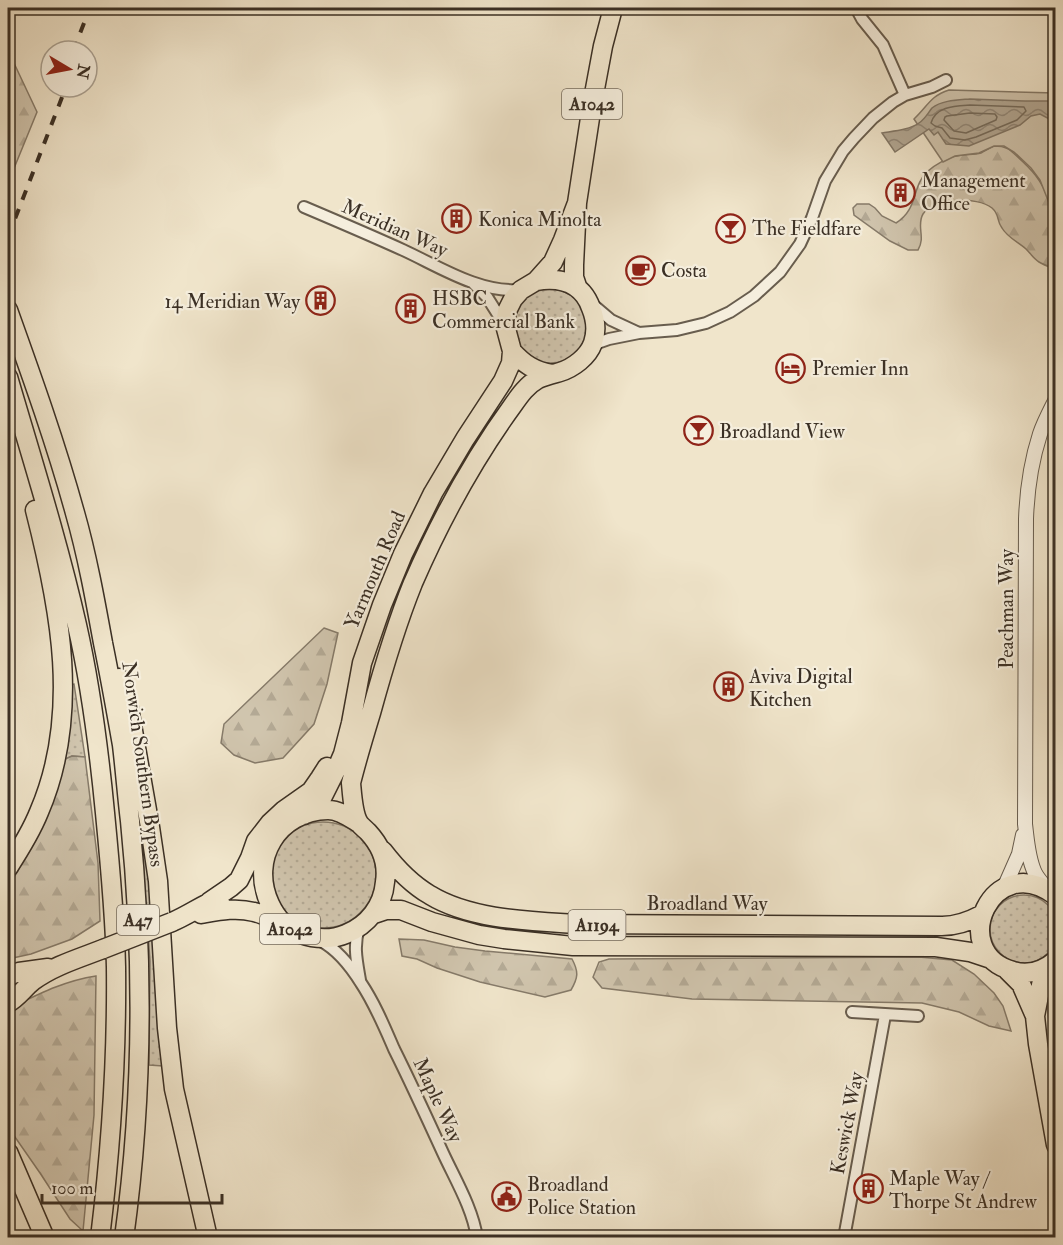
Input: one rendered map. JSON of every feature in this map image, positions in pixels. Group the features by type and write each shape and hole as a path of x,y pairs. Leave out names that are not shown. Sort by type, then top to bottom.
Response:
{"highway":[{"name":"A1042","path":"577,286 574,265 577,202 603,46 613,8"},
{"name":"A1042","path":"528,286 553,262 577,202"},
{"path":"552,374 530,368 521,362 512,351 505,325 507,310 513,299 528,286 547,279 577,286 590,302 596,319 592,345"},
{"name":"Norwich Southern Bypass","path":"8,310 40,399 76,514 96,605 122,747 137,897 139,953 138,1066 132,1167 124,1238"},
{"name":"Yarmouth Road","path":"357,822 351,783 382,671 413,584 449,508 494,432 523,392 539,379 573,366 583,358 592,345"},
{"name":"Yarmouth Road","path":"280,922 265,894 262,881 265,855 276,835 303,816 322,798 338,768 351,723 362,663 382,604 433,493 506,376 512,363 512,351"},
{"name":"A47","path":"8,378 21,457 52,586 63,661 64,688 63,719 52,775 39,813 8,868"},
{"name":"A47","path":"8,378 47,508 77,626 98,740 104,793 113,902 116,1000 114,1086 100,1238"},
{"name":"A47","path":"96,605 129,708 158,880 167,1028 174,1089 208,1238"},
{"path":"209,902 239,880 256,841 270,823 311,791 320,778 327,767 337,740 347,700 362,663"},
{"name":"Yarmouth Road","path":"184,917 235,909 256,912 280,922 295,932 315,938 330,938 345,934 360,926 374,914 382,898 386,867 381,850 357,822 344,814 330,810 303,816"},
{"name":"Broadland Way","path":"381,850 411,882 429,895 471,911 534,921 613,925 955,926 981,915"},
{"name":"Yarmouth Road","path":"8,1003 34,980 59,967 184,917 209,902 242,890 262,870"},
{"path":"1051,892 1038,885 1025,883 1016,884 997,892 981,915 980,937 991,959 1021,984 1035,1017 1056,1145"},
{"name":"A1194","path":"374,914 386,910 401,910 432,922 479,935 573,946 936,947 970,952 991,959"},
{"path":"1007,970 1027,973 1040,971 1053,963"},
{"path":"1035,1017 1041,985 1053,963"},
{"name":"Yarmouth Road","path":"8,976 19,972 59,967"},
{"path":"8,988 34,980"},
{"name":"A47","path":"186,1145 218,1238"},
{"path":"8,1152 45,1238"},
{"path":"8,1180 32,1212"}],"street":[{"path":"856,8 883,45 905,95"},
{"path":"592,345 639,333 677,330 706,323 730,312 754,296 780,272 800,244 825,181 843,152 873,118 905,95 946,80"},
{"name":"Meridian Way","path":"304,207 471,282 503,291 528,286"},
{"name":"Meridian Way","path":"471,282 487,297 505,325"},
{"path":"590,302 611,320 639,333"},
{"name":"Peachman Way","path":"1051,892 1033,867 1025,824 1026,504 1034,454 1056,399"},
{"name":"Peachman Way","path":"1004,888 1019,854 1025,824"},
{"name":"Maple Way","path":"360,926 355,946 360,981"},
{"name":"Maple Way","path":"315,938 331,946 360,981 382,1021 470,1211 477,1238"},
{"path":"852,1012 918,1016"},
{"name":"Keswick Way","path":"844,1238 885,1015"}],"green space":[{"path":"13,61 37,112 8,183 8,63"},
{"path":"949,90 1055,93 1055,228 1051,208 1040,180 1031,168 1004,146 994,146 979,153 955,156 943,162 914,119 933,98"},
{"path":"994,146 1007,148 1012,152 1032,171 1043,186 1055,228 1055,269 1035,259 1010,237 1000,225 996,213 985,204 956,200 929,209 921,218 921,241 918,250 908,250 890,241 854,215 853,208 857,204 869,204 882,216 896,223 908,211 919,183 931,169 950,158 981,153"},
{"path":"550,289 564,292 576,300 584,312 587,326 584,340 576,352 564,360 550,363 536,360 524,352 516,340 513,326 516,312 524,300 536,292"},
{"path":"324,628 338,633 327,684 314,724 283,758 255,763 234,755 221,743 224,724"},
{"path":"74,684 85,757 72,756 61,761 68,685"},
{"path":"72,756 85,757 98,863 100,921 72,939 31,954 8,959 8,886 18,871 61,761"},
{"path":"323,822 343,826 361,837 372,855 376,875 372,895 361,913 343,924 323,928 303,924 285,913 274,895 270,875 274,855 285,837 303,826"},
{"path":"146,833 163,1066 149,1065 150,961 141,834"},
{"path":"1024,895 1037,898 1048,905 1055,916 1058,929 1055,942 1048,953 1037,960 1024,963 1011,960 1000,953 993,942 990,929 993,916 1000,905 1011,898"},
{"path":"399,939 424,940 485,951 572,959 577,971 576,978 571,990 545,997 480,982 417,959 402,956"},
{"path":"919,957 952,960 974,974 994,993 1003,1006 1011,1031 989,1026 959,1012 922,1003 692,999 602,988 593,977 599,962 609,959"},
{"path":"96,976 94,1115 83,1231 70,1219 8,1127 8,1009 61,985"},
{"path":"1055,983 1055,1025 1050,1028 1048,1005"}],"water":[{"path":"970,99 1055,101 1055,122 1040,114 1031,116 1020,125 969,146 946,144 938,132 934,135 929,129 895,152 882,133 915,125 940,103"}],"railway":[{"path":"78,39 90,8"},
{"path":"8,237 61,99"}],"place":[{"name":"Management Office","path":"900,192"},
{"name":"Konica Minolta","path":"457,219"},
{"name":"The Fieldfare","path":"731,228"},
{"name":"Costa","path":"640,270"},
{"name":"14 Meridian Way","path":"321,301"},
{"name":"HSBC Commercial Bank","path":"411,309"},
{"name":"Premier Inn","path":"791,368"},
{"name":"Broadland View","path":"698,431"},
{"name":"Aviva Digital Kitchen","path":"728,687"},
{"name":"Maple Way / Thorpe St Andrew","path":"868,1189"},
{"name":"Broadland Police Station","path":"506,1196"}]}
